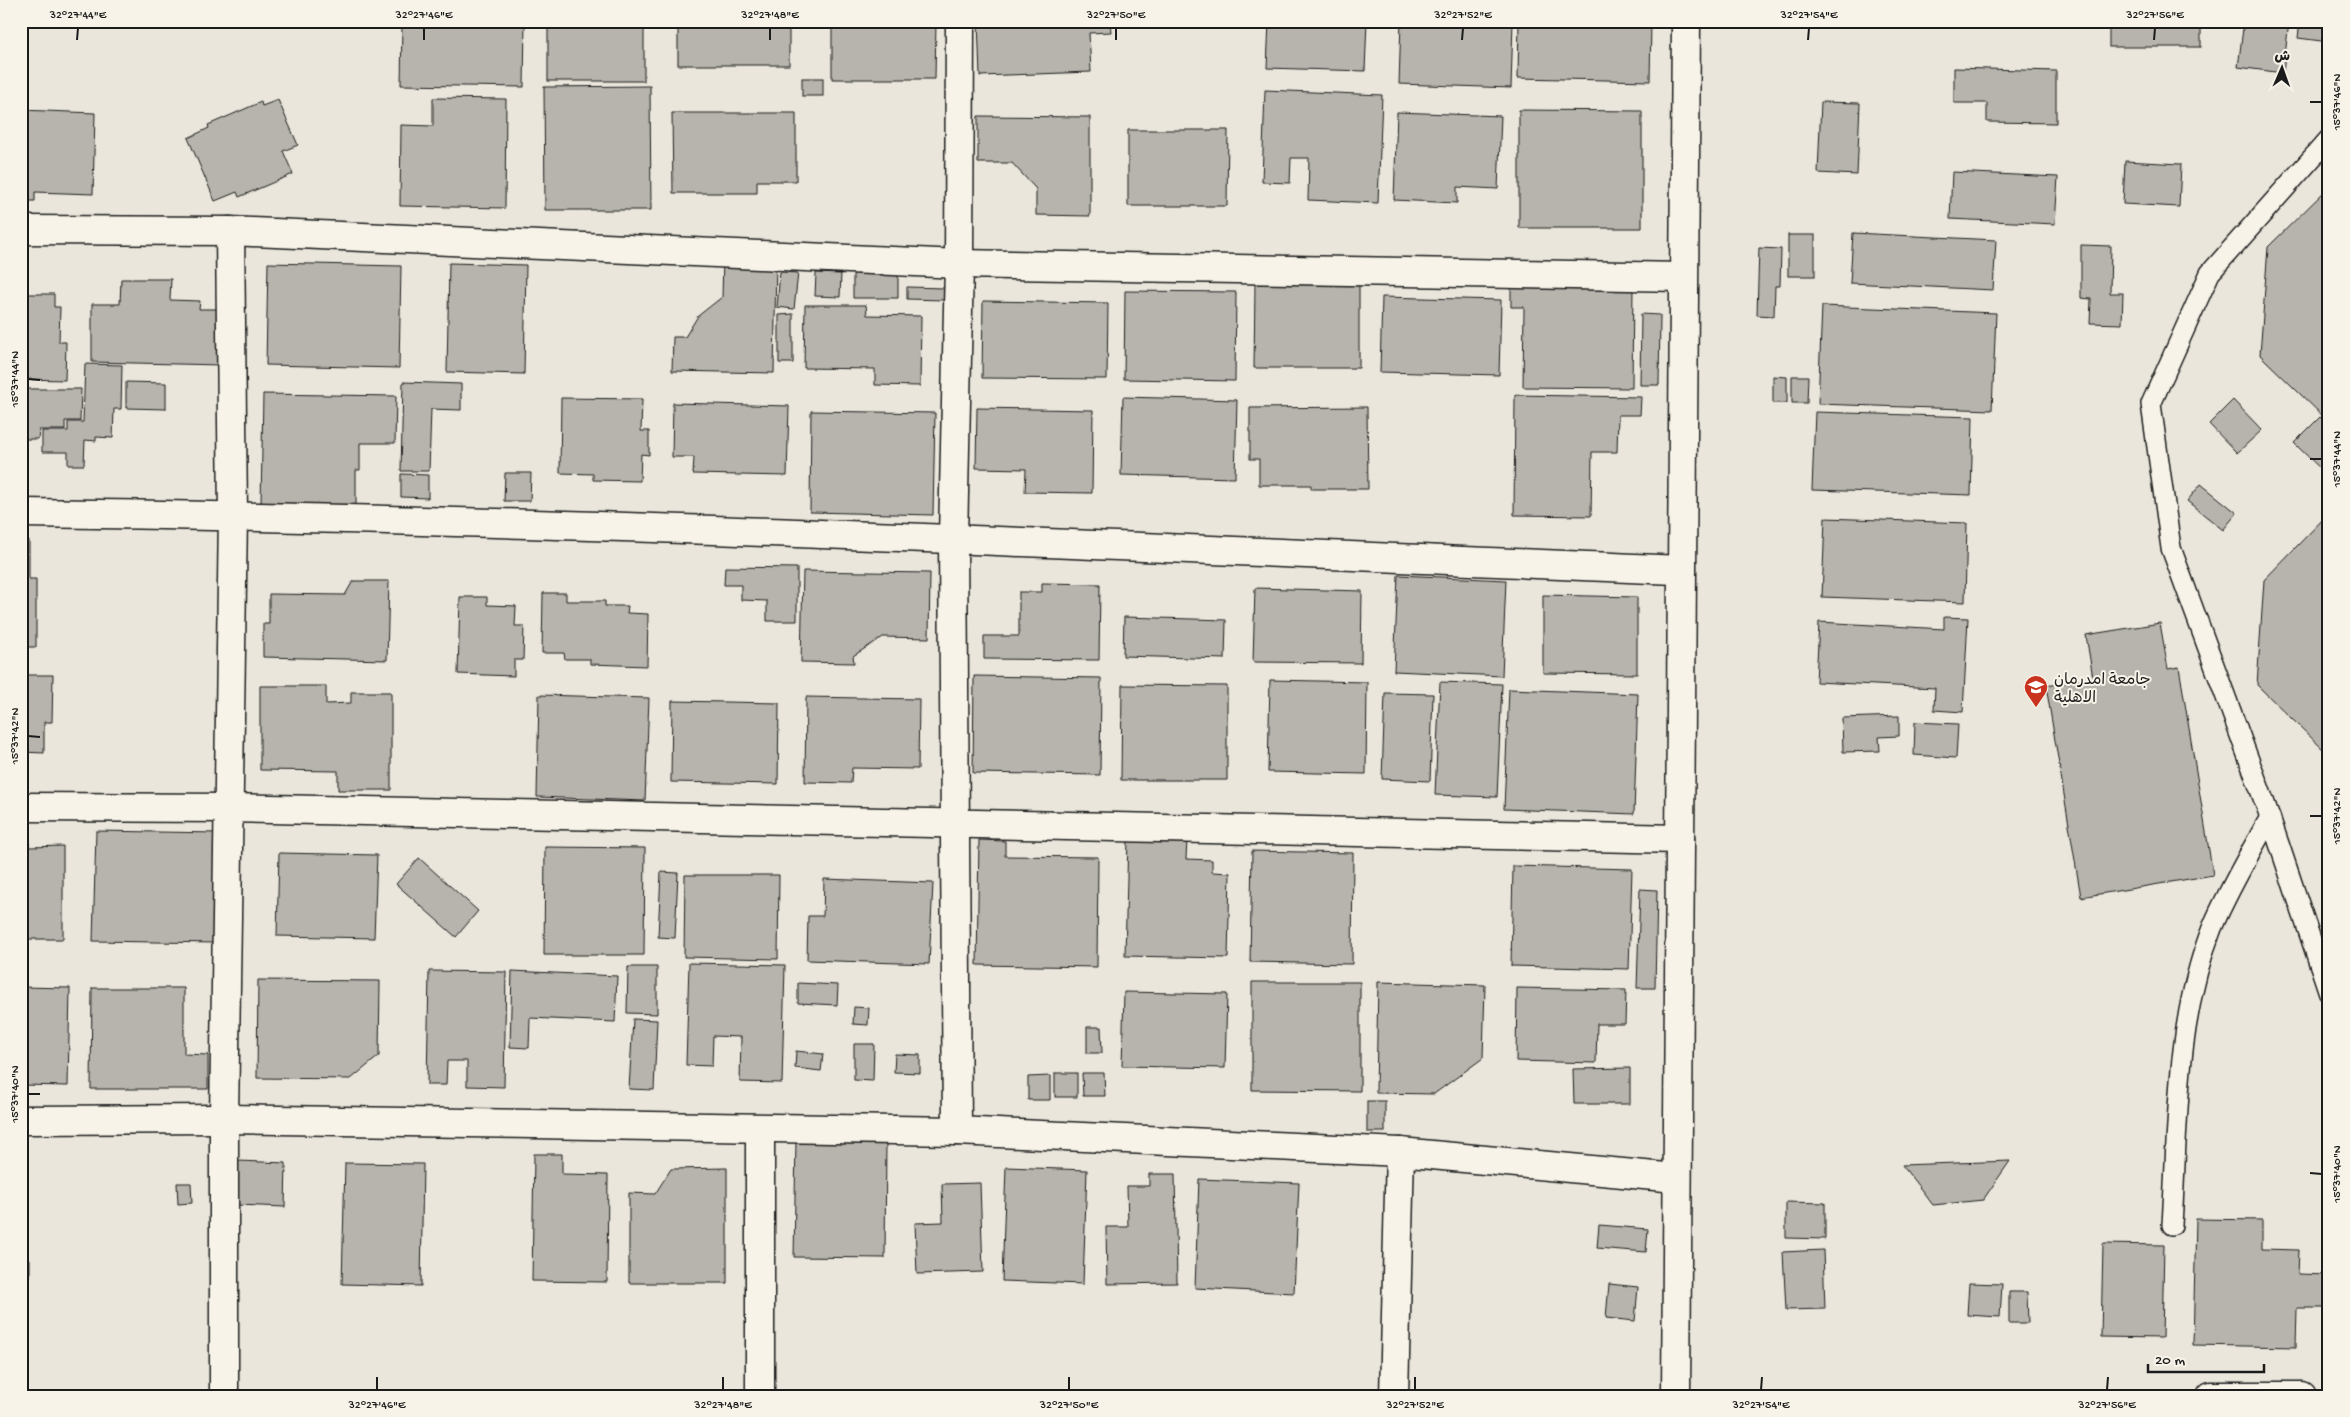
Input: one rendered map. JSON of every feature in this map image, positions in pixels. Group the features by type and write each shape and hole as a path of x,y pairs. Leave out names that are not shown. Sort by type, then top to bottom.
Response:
{"street":[{"path":"957,1131 953,539 959,264 960,21"},
{"path":"1676,1396 1680,570 1686,21"},
{"path":"21,230 230,231 959,264 1683,277"},
{"path":"224,1396 224,1119 233,515 230,231"},
{"path":"21,513 233,515 953,539 1680,570"},
{"path":"21,807 229,808 1680,839"},
{"path":"21,1120 224,1119 957,1131 1400,1152 1676,1178"},
{"path":"760,1129 760,1396"},
{"path":"1394,1396 1400,1152"},
{"path":"2211,1396 2302,1396"}],"lane":[{"path":"2329,138 2210,273 2151,404 2171,548 2270,817 2329,993"},
{"path":"2172,1226 2183,1046 2192,996 2212,929 2270,817"}],"building":[{"path":"439,21 525,21 524,87 401,85 402,23 439,23"},
{"path":"548,21 644,21 644,81 548,81"},
{"path":"678,21 789,21 789,65 678,65"},
{"path":"832,21 936,21 935,79 832,79"},
{"path":"978,21 1110,21 1111,32 1089,33 1091,72 980,76"},
{"path":"1269,21 1367,21 1365,71 1267,68"},
{"path":"1401,21 1513,21 1511,88 1399,84"},
{"path":"1519,21 1651,21 1650,81 1518,78"},
{"path":"1924,21 2040,21 2040,24"},
{"path":"2109,21 2201,21 2201,47 2109,47"},
{"path":"2244,21 2289,21 2283,73 2238,67"},
{"path":"2300,21 2329,21 2329,42 2298,38"},
{"path":"1954,68 2056,71 2056,123 1987,122 1987,103 1954,103"},
{"path":"802,78 823,78 823,96 802,96"},
{"path":"650,86 651,210 545,210 544,87"},
{"path":"1265,90 1382,95 1378,203 1308,200 1309,158 1291,158 1290,183 1262,182"},
{"path":"433,98 506,99 505,208 400,206 401,125 433,126"},
{"path":"278,100 298,145 283,151 293,174 239,197 237,192 215,201 188,138 209,128 208,125 261,102 262,106"},
{"path":"1821,102 1860,103 1857,175 1818,173"},
{"path":"21,110 95,113 93,194 35,192 35,201 21,201"},
{"path":"1519,110 1642,111 1642,228 1519,228"},
{"path":"1397,112 1501,116 1498,189 1457,187 1457,203 1394,200"},
{"path":"672,113 796,113 796,181 757,181 757,193 673,193"},
{"path":"978,116 1090,117 1090,216 1036,215 1036,189 1012,163 978,163"},
{"path":"1128,130 1228,130 1227,206 1128,206"},
{"path":"2125,161 2181,164 2179,207 2123,204"},
{"path":"1952,172 2058,177 2055,224 1950,219"},
{"path":"2329,187 2329,422 2260,355 2268,247"},
{"path":"1853,233 1996,240 1993,290 1850,283"},
{"path":"1788,235 1815,235 1815,276 1788,276"},
{"path":"2081,245 2111,246 2110,293 2123,293 2122,324 2090,323 2091,299 2081,298"},
{"path":"1759,248 1781,249 1780,286 1775,286 1774,316 1757,315"},
{"path":"723,260 776,261 774,373 672,371 673,337 685,337 698,316 722,297"},
{"path":"268,263 401,266 399,368 266,365"},
{"path":"449,263 526,265 524,374 447,372"},
{"path":"853,268 898,269 898,298 853,298"},
{"path":"780,272 798,273 794,309 777,307"},
{"path":"816,273 841,274 840,297 815,296"},
{"path":"121,279 171,279 170,300 200,301 199,309 221,309 221,365 92,362 92,304 120,304"},
{"path":"1511,283 1633,285 1632,388 1523,387 1524,307 1511,307"},
{"path":"1255,284 1359,285 1359,368 1254,368"},
{"path":"907,287 944,288 944,300 907,299"},
{"path":"1125,291 1236,292 1235,381 1124,379"},
{"path":"21,294 54,294 54,307 60,307 59,342 66,342 65,380 21,379"},
{"path":"1382,297 1501,300 1499,375 1380,372"},
{"path":"983,301 1108,303 1107,379 982,378"},
{"path":"805,305 866,305 867,315 921,316 920,386 875,385 875,369 804,368"},
{"path":"1822,306 1996,313 1992,410 1818,404"},
{"path":"793,314 793,363 779,363 779,315"},
{"path":"1641,314 1660,315 1659,385 1640,385"},
{"path":"85,364 122,365 121,409 114,409 113,438 96,437 96,441 85,440 84,465 68,465 68,452 42,452 42,431 68,431 68,422 83,422"},
{"path":"1773,376 1787,377 1787,403 1773,403"},
{"path":"1792,376 1808,376 1807,403 1792,403"},
{"path":"126,382 166,383 166,409 126,408"},
{"path":"403,382 461,384 461,410 431,409 429,471 401,471"},
{"path":"25,389 81,389 80,421 65,421 65,430 39,430 38,439 24,439"},
{"path":"263,394 396,396 395,443 360,443 360,470 356,470 356,505 261,504"},
{"path":"1515,395 1641,397 1640,415 1618,415 1617,452 1592,452 1591,516 1514,515"},
{"path":"1123,397 1237,400 1235,478 1121,475"},
{"path":"561,398 642,399 641,431 649,431 649,455 641,454 640,481 593,480 593,474 560,473"},
{"path":"2233,400 2262,430 2237,453 2209,424"},
{"path":"673,403 789,406 787,476 693,474 694,457 672,457"},
{"path":"1367,407 1368,489 1311,489 1311,485 1259,485 1259,459 1250,459 1250,408"},
{"path":"977,408 1093,410 1092,493 1025,492 1026,469 976,468"},
{"path":"811,411 935,413 933,515 810,512"},
{"path":"1815,412 1973,417 1971,495 1812,490"},
{"path":"2320,417 2329,425 2329,477 2294,443"},
{"path":"505,473 531,473 530,501 504,501"},
{"path":"401,474 428,475 428,498 401,497"},
{"path":"2201,484 2237,513 2223,530 2187,501"},
{"path":"2329,513 2329,750 2326,752 2257,685 2264,580"},
{"path":"1825,518 1967,523 1965,602 1822,597"},
{"path":"21,540 29,540 29,579 36,579 36,647 21,647"},
{"path":"725,567 797,568 797,621 767,621 767,601 741,600 741,585 724,585"},
{"path":"803,571 930,573 929,638 883,637 853,656 854,663 801,662"},
{"path":"1398,575 1506,580 1502,676 1394,671"},
{"path":"353,581 389,581 387,660 263,657 263,624 269,624 269,594 345,595"},
{"path":"1042,583 1100,584 1099,660 984,659 984,636 1019,636 1019,592 1042,592"},
{"path":"1255,588 1362,591 1361,663 1253,662"},
{"path":"543,593 566,593 566,601 605,601 605,606 628,606 627,613 648,614 647,666 590,664 590,659 565,659 564,653 542,653"},
{"path":"1543,595 1637,597 1637,674 1543,673"},
{"path":"460,597 487,597 487,605 516,606 515,626 524,626 523,660 514,660 514,676 458,674"},
{"path":"1124,617 1226,620 1225,659 1123,656"},
{"path":"1944,617 1968,618 1963,712 1934,710 1935,688 1816,682 1819,622 1944,629"},
{"path":"2160,623 2168,669 2179,667 2213,875 2081,897 2046,686 2093,678 2086,635"},
{"path":"21,675 53,675 52,722 44,722 44,753 21,752"},
{"path":"974,676 1101,678 1100,775 973,773"},
{"path":"1270,680 1367,682 1366,774 1268,772"},
{"path":"1440,682 1502,684 1497,797 1435,795"},
{"path":"1122,685 1227,686 1227,780 1121,780"},
{"path":"260,686 326,686 326,704 351,703 351,692 391,692 391,790 338,790 338,771 260,770"},
{"path":"1509,689 1638,694 1634,814 1504,809"},
{"path":"1385,693 1433,694 1430,781 1382,779"},
{"path":"539,695 649,698 645,801 537,797"},
{"path":"806,697 919,699 918,769 852,768 851,783 805,782"},
{"path":"672,701 779,703 778,784 671,782"},
{"path":"1899,716 1899,736 1879,737 1880,751 1843,752 1842,718"},
{"path":"1915,722 1958,724 1956,758 1914,755"},
{"path":"21,827 29,827 29,847 63,846 63,939 21,939"},
{"path":"96,831 219,833 216,943 93,941"},
{"path":"1128,838 1187,839 1186,859 1212,860 1212,872 1230,873 1228,958 1125,956"},
{"path":"979,840 1005,841 1005,856 1098,857 1097,967 977,965"},
{"path":"545,847 645,848 644,955 544,955"},
{"path":"1252,851 1353,853 1352,964 1250,962"},
{"path":"279,853 377,855 374,938 277,936"},
{"path":"419,858 478,911 456,937 396,884"},
{"path":"1513,866 1632,869 1629,969 1511,966"},
{"path":"661,872 678,873 675,938 658,937"},
{"path":"685,875 779,875 778,959 684,957"},
{"path":"824,879 933,883 929,964 807,960 808,916 823,916"},
{"path":"1640,889 1657,890 1655,988 1637,988"},
{"path":"689,963 785,965 782,1083 740,1082 741,1037 713,1036 712,1066 686,1065"},
{"path":"628,967 657,967 657,1014 627,1013"},
{"path":"429,971 506,972 504,1087 467,1086 467,1061 447,1061 446,1085 427,1085"},
{"path":"512,971 617,976 615,1022 530,1018 529,1048 510,1047"},
{"path":"258,980 380,981 379,1056 351,1079 257,1078"},
{"path":"1252,982 1360,982 1360,1091 1252,1090"},
{"path":"1378,982 1485,985 1483,1058 1434,1094 1376,1093"},
{"path":"798,983 838,985 837,1005 798,1003"},
{"path":"21,987 70,988 68,1086 21,1085"},
{"path":"92,988 184,988 184,1054 208,1055 208,1089 91,1089"},
{"path":"1517,988 1626,990 1625,1024 1597,1024 1596,1063 1516,1061"},
{"path":"1124,992 1227,994 1225,1068 1122,1066"},
{"path":"854,1007 869,1008 868,1025 853,1024"},
{"path":"633,1019 657,1020 654,1090 629,1089"},
{"path":"1087,1027 1101,1027 1102,1053 1087,1053"},
{"path":"854,1044 874,1044 873,1081 854,1080"},
{"path":"796,1051 823,1054 821,1071 795,1068"},
{"path":"895,1054 920,1055 920,1073 894,1072"},
{"path":"1630,1068 1630,1104 1574,1104 1573,1069"},
{"path":"1055,1073 1077,1073 1077,1097 1055,1097"},
{"path":"1082,1073 1104,1073 1105,1096 1083,1096"},
{"path":"1050,1076 1050,1100 1028,1100 1028,1077"},
{"path":"1367,1101 1385,1101 1385,1132 1367,1132"},
{"path":"796,1140 886,1141 885,1258 794,1257"},
{"path":"534,1154 562,1154 562,1174 608,1175 607,1282 532,1281"},
{"path":"238,1161 286,1163 285,1207 237,1205"},
{"path":"2010,1161 1983,1200 1933,1205 1902,1165"},
{"path":"345,1163 423,1164 421,1286 342,1284"},
{"path":"1006,1167 1087,1170 1083,1284 1002,1281"},
{"path":"727,1168 727,1283 629,1283 629,1193 655,1194 671,1169"},
{"path":"1149,1174 1175,1174 1177,1283 1107,1284 1106,1227 1128,1227 1127,1186 1149,1186"},
{"path":"1199,1179 1299,1183 1294,1293 1195,1288"},
{"path":"177,1183 191,1183 192,1203 178,1204"},
{"path":"980,1183 983,1272 917,1274 915,1223 943,1222 942,1184"},
{"path":"1786,1202 1825,1203 1825,1239 1786,1238"},
{"path":"2196,1219 2262,1220 2262,1249 2299,1250 2298,1274 2329,1275 2328,1308 2297,1308 2296,1347 2193,1345"},
{"path":"1599,1225 1648,1229 1646,1252 1597,1248"},
{"path":"2103,1244 2164,1245 2162,1338 2101,1337"},
{"path":"1823,1250 1825,1309 1786,1310 1783,1252"},
{"path":"30,1259 30,1277 21,1277 21,1260"},
{"path":"1969,1283 2002,1284 2000,1317 1967,1315"},
{"path":"1609,1284 1638,1287 1635,1321 1606,1318"},
{"path":"2009,1292 2027,1292 2028,1323 2009,1323"}],"place":[{"name":"جامعة امدرمان الاهلية","path":"2036,708"}]}
